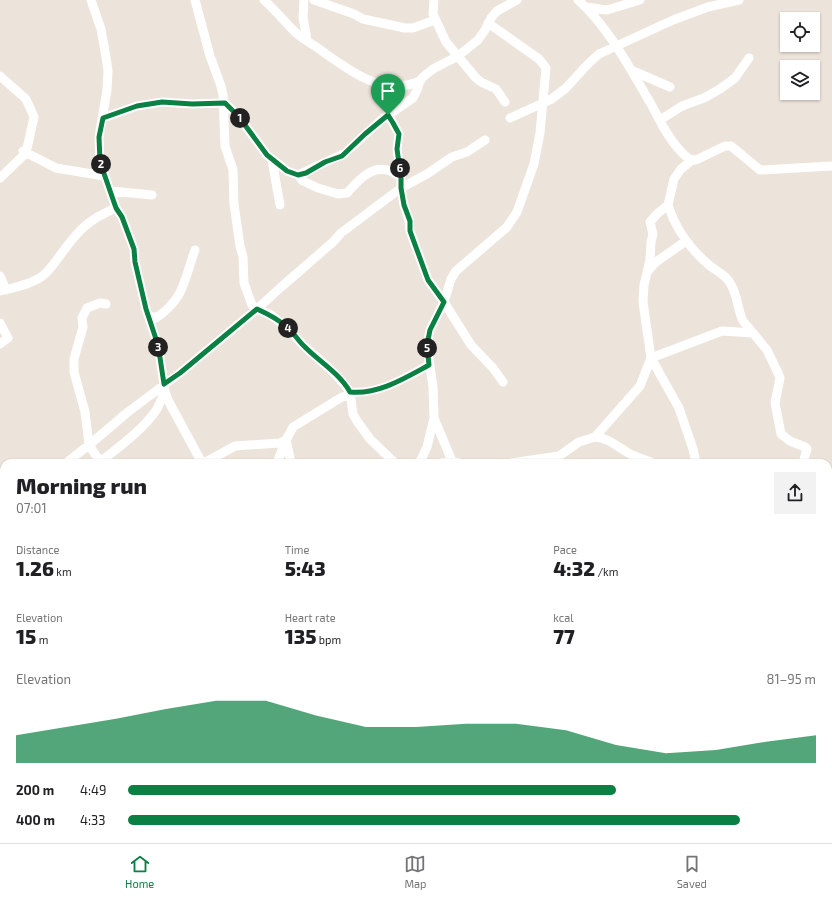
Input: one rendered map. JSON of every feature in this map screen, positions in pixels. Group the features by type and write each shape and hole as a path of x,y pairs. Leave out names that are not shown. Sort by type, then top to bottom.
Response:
{"street":[{"path":"90,0 101,29 108,80 99,137 100,162 116,208 122,217 134,249 135,262 148,315 159,351 164,388 172,409 201,459"},
{"path":"195,0 210,56 221,86 225,103 225,146 233,170 234,204 243,257 244,282 252,305 257,309 271,315 287,328 340,380 350,394 357,421 370,440 391,459"},
{"path":"264,0 306,40 347,69 375,83 400,86 411,85 420,81"},
{"path":"304,0 303,17 306,40"},
{"path":"314,0 363,18 405,28 413,28 435,20"},
{"path":"434,0 433,14 446,42 481,82 496,89 505,102"},
{"path":"298,175 306,173 325,162 342,156 388,115 413,98 420,81 425,74 458,56 478,40 485,30 490,18 517,0"},
{"path":"578,0 594,16 617,45 676,145 685,156 692,160"},
{"path":"586,8 602,5 614,8 640,0"},
{"path":"510,118 544,104 565,89 599,54 673,20 708,7 736,0"},
{"path":"421,459 427,447 434,418 433,386 427,345 430,330 444,302 451,279 456,271 507,227 517,212 534,164 540,133 544,104 546,68 543,63 488,23"},
{"path":"660,120 682,106 704,98 720,89 735,78 749,58"},
{"path":"631,70 670,87"},
{"path":"0,76 26,99 34,117 24,152 0,178"},
{"path":"103,118 137,106 162,102 192,104 225,103 239,117 256,142 272,160 287,171 298,175 308,184 338,194 347,193 373,170 388,170 401,178"},
{"path":"388,115 399,134 397,149 404,205 410,221 410,231 428,280 444,302 471,345 493,368 503,382"},
{"path":"71,459 89,446 128,412 164,388 257,309 333,242 340,233 401,188 427,174 452,157 467,152 485,140"},
{"path":"804,459 807,449 785,438 779,429 775,402 780,378 767,350 740,317 736,297 730,282 697,254 686,241 673,221 668,205 674,179 681,169 692,160 696,160 725,146 730,146 736,149 760,170 832,166"},
{"path":"24,152 56,168 104,176"},
{"path":"272,160 280,205"},
{"path":"111,191 152,195"},
{"path":"668,205 650,222 653,234 651,242 651,255 644,285 643,302 651,358 679,408 695,459"},
{"path":"0,276 3,290 30,283 41,277 50,269 82,227 101,214 116,208"},
{"path":"648,271 656,262 686,241"},
{"path":"148,315 156,318 168,310 177,298 185,283 194,250"},
{"path":"98,459 89,446 85,412 74,372 74,359 83,327 82,318 87,308 100,303 106,304"},
{"path":"0,323 8,338 0,344"},
{"path":"595,437 640,386 651,358 722,331 753,333"},
{"path":"279,459 293,427 342,397 350,394 360,394 388,386 429,365"},
{"path":"105,459 150,417 157,408 164,388"},
{"path":"434,418 454,459"},
{"path":"538,459 559,456 579,442 595,437 609,440 630,454 643,459"},
{"path":"211,459 235,446 280,443 286,440"},
{"path":"286,440 290,459"}],"route":[{"path":"162,102 192,104 209,102 225,103 239,117 256,142 272,160 287,171 298,175 306,173 331,159 342,156 388,115 399,134 397,149 401,188 404,205 410,221 410,231 428,280 444,302 430,330 427,345 429,365 388,386 360,394 350,392 330,369 305,347 287,328 271,315 257,309 180,373 164,384 159,351 146,309 135,262 134,249 122,217 112,198 111,191 104,176 100,162 99,137 103,118 137,106 162,102"}]}
